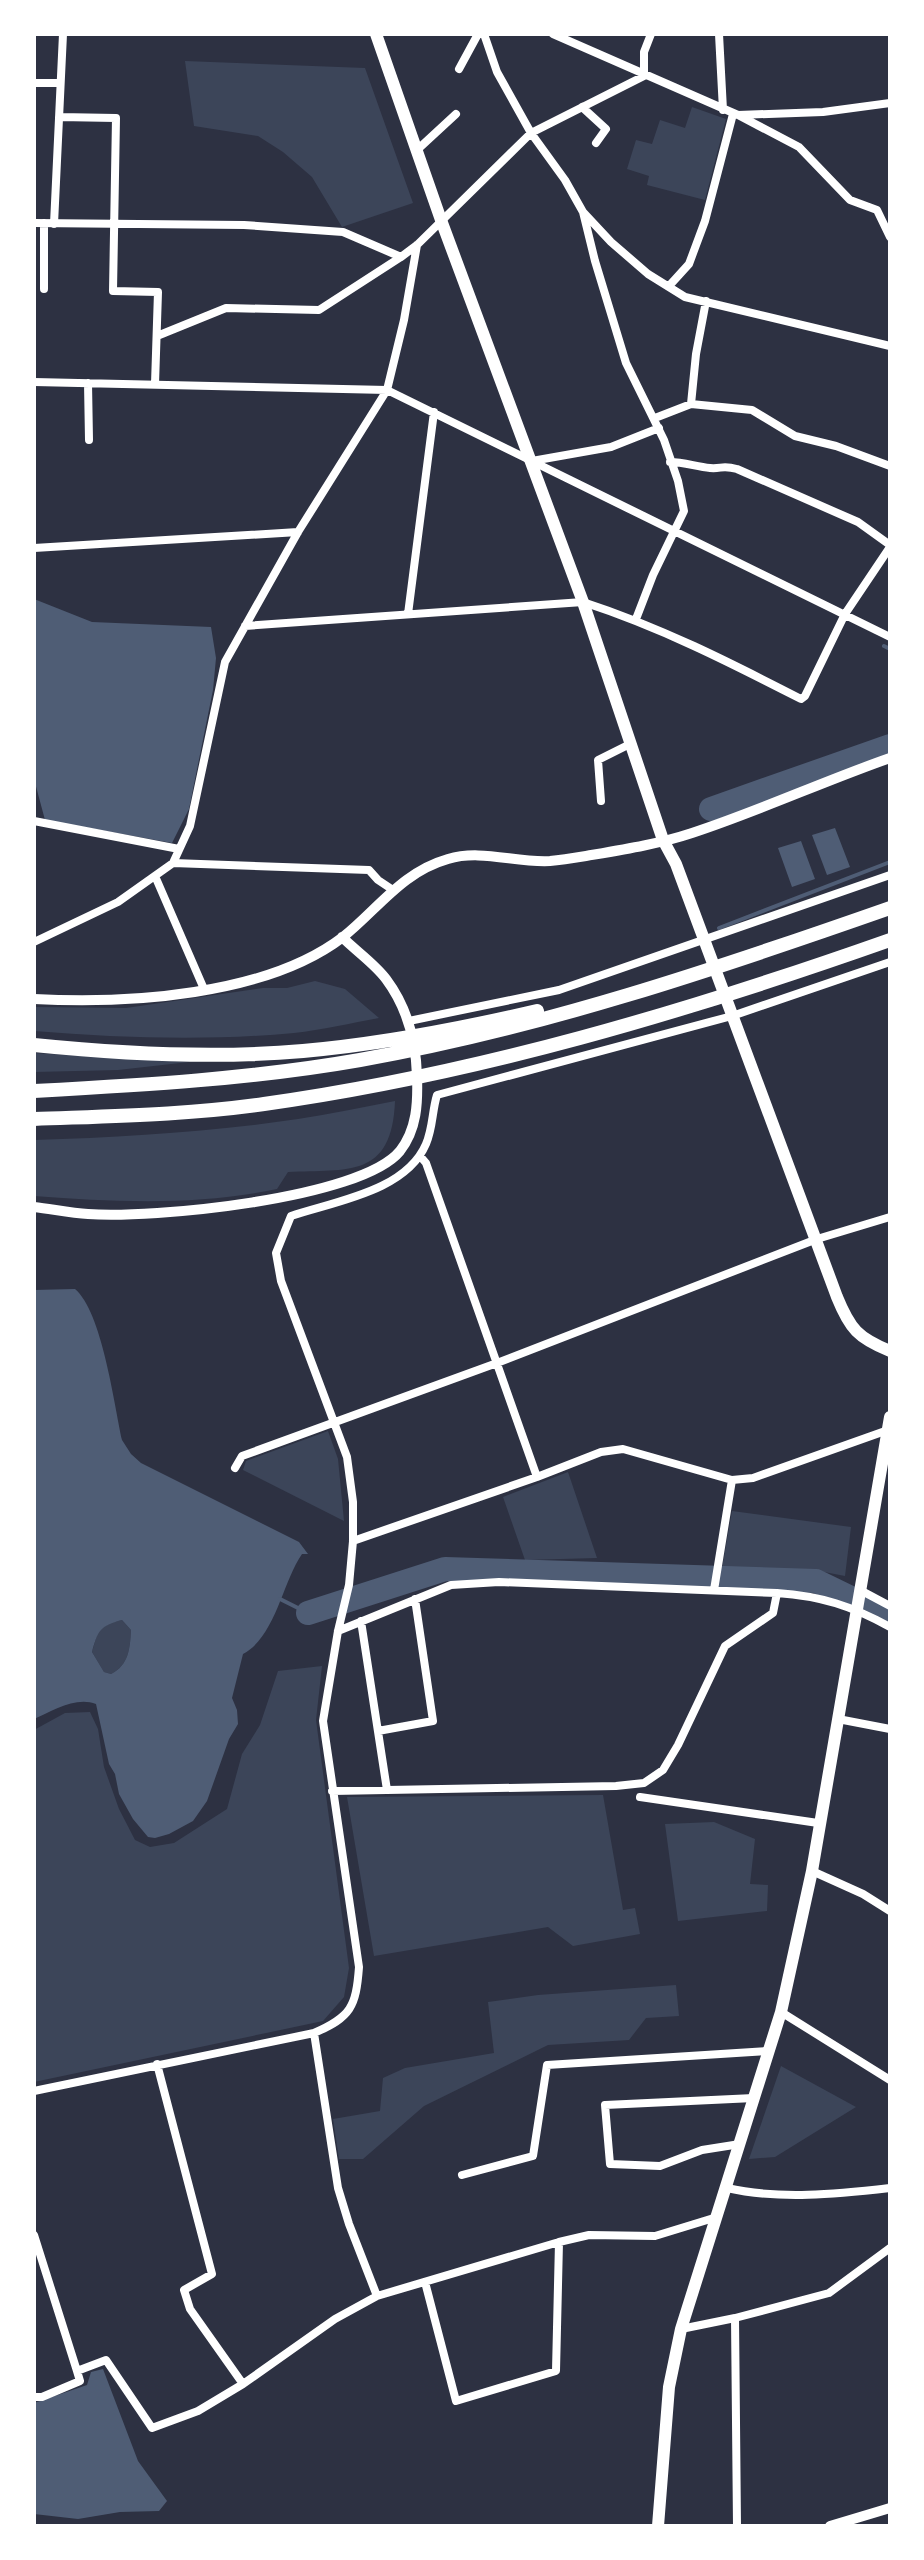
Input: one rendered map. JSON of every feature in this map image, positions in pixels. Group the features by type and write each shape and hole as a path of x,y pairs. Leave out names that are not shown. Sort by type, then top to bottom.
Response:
{"highway":[{"path":"34,1091 250,1077 704,972 890,908"},
{"path":"34,1119 156,1116 262,1105 472,1067 802,971 890,940"},
{"path":"34,1045 109,1053 361,1052"}],"main road":[{"path":"376,34 441,220 583,602 663,840 676,864 846,1319 870,1343 890,1351"},
{"path":"658,2526 669,2387 681,2329 781,2012 812,1871 890,1417"}],"street":[{"path":"54,224 63,34"},
{"path":"459,69 478,34"},
{"path":"484,34 497,72 531,133 565,180 583,212 648,274 685,297 890,346"},
{"path":"553,34 731,113 799,147 850,200 877,210 890,237"},
{"path":"644,76 644,52 651,34"},
{"path":"669,286 689,264 705,221 731,113 719,34"},
{"path":"157,336 226,308 319,310 417,245 531,133 644,76"},
{"path":"34,83 60,83"},
{"path":"731,113 823,112 890,103"},
{"path":"582,107 606,129 596,143"},
{"path":"417,150 456,114"},
{"path":"59,117 116,118 113,291 158,292 155,384"},
{"path":"583,212 626,363 659,428 678,481 684,511 636,619"},
{"path":"44,289 39,223 244,225 343,232 401,257"},
{"path":"34,942 118,902 173,863 190,826 225,662 298,532 387,390 404,320 417,245"},
{"path":"691,404 706,301"},
{"path":"34,382 387,390 890,637"},
{"path":"88,383 89,440"},
{"path":"655,418 691,404 752,410 795,436 864,455 890,466"},
{"path":"408,614 434,412"},
{"path":"532,461 611,447 659,428"},
{"path":"245,626 583,602 636,619 691,643 801,699 845,614 890,546 858,522 737,469 723,466 713,469 670,462"},
{"path":"34,548 298,532"},
{"path":"601,801 598,760 630,744"},
{"path":"34,999 83,1001 151,997 204,989 284,969 342,937 408,877 430,864 472,855 549,861 663,840 691,833 890,758"},
{"path":"34,821 179,849"},
{"path":"173,863 369,870 393,890"},
{"path":"409,1021 559,990 890,875"},
{"path":"155,876 204,989"},
{"path":"34,1207 90,1214 239,1206 352,1180 399,1153 413,1129 418,1104 416,1058 409,1021 386,978 342,937"},
{"path":"34,2091 314,2033 339,2022 357,1996 359,1967 323,1721 349,1585 353,1541 347,1457 281,1281 276,1253 291,1216 388,1184 407,1171 420,1156 430,1132 437,1095 732,1016 890,962"},
{"path":"420,1156 426,1163 537,1477"},
{"path":"235,1468 242,1456 497,1363 817,1239 890,1217"},
{"path":"353,1541 601,1452 623,1449 732,1480 753,1478 888,1430"},
{"path":"714,1590 732,1480"},
{"path":"338,1631 451,1585 499,1582 809,1595 856,1608 890,1627"},
{"path":"860,1590 890,1606"},
{"path":"332,1791 644,1783 663,1770 678,1745 725,1646 773,1613 777,1593"},
{"path":"378,1731 433,1721 415,1599"},
{"path":"361,1621 387,1790"},
{"path":"838,1719 890,1729"},
{"path":"640,1797 818,1823"},
{"path":"812,1871 863,1894 890,1911"},
{"path":"781,2012 890,2080"},
{"path":"314,2033 338,2188 377,2296"},
{"path":"462,2175 533,2156 547,2065 768,2051"},
{"path":"157,2064 212,2274 184,2290 190,2309 243,2384"},
{"path":"740,2144 702,2150 660,2166 610,2164 605,2105 754,2098"},
{"path":"727,2188 746,2192 841,2193 890,2188"},
{"path":"77,2371 106,2360 152,2428 198,2411 243,2384 335,2319 377,2296 589,2235 655,2236 717,2217"},
{"path":"34,2235 80,2381 42,2397 34,2397"},
{"path":"425,2282 456,2401 556,2371 559,2242"},
{"path":"681,2329 829,2293 890,2248"},
{"path":"735,2318 737,2526"},
{"path":"830,2526 890,2508"}],"shaded area":[{"path":"185,61 365,68 413,203 342,227 312,177 283,152 258,136 194,126"},
{"path":"692,107 726,119 705,200 647,185 649,176 627,169 636,140 652,144 660,120 685,128"},
{"path":"34,599 92,622 211,627 216,658 213,690 189,809 172,843 45,820 34,779"},
{"path":"835,828 850,867 827,875 812,835"},
{"path":"801,841 815,879 792,887 778,848"},
{"path":"315,981 345,989 379,1018 305,1032 229,1037 132,1037 34,1031 34,1007 126,1008 263,988 287,988"},
{"path":"34,1053 189,1062 118,1070 34,1072"},
{"path":"395,1101 392,1126 385,1145 376,1157 363,1165 347,1169 288,1172 277,1189 187,1200 126,1201 34,1196 34,1140 232,1127 298,1119"},
{"path":"75,1289 84,1301 100,1337 122,1440 131,1454 141,1463 299,1542 308,1554 302,1554 295,1566 263,1635 243,1654 232,1698 238,1724 229,1739 207,1801 193,1821 155,1838 148,1837 133,1819 119,1794 96,1704 72,1703 34,1719 34,1290","holes":["122,1620 131,1630 129,1649 122,1666 111,1674 104,1672 92,1652 98,1634 109,1624"]},
{"path":"328,1431 338,1459 344,1521 243,1470 246,1461"},
{"path":"568,1472 597,1558 525,1560 503,1497"},
{"path":"732,1511 851,1527 845,1576 819,1571 722,1568"},
{"path":"122,1620 131,1630 129,1649 122,1666 111,1674 104,1672 92,1652 98,1631"},
{"path":"322,1666 316,1720 349,1968 344,1997 323,2021 34,2082 34,1730 65,1713 90,1712 98,1729 104,1767 119,1809 135,1840 150,1847 174,1843 227,1809 242,1754 260,1725 278,1671"},
{"path":"603,1795 623,1910 635,1908 640,1934 573,1946 548,1927 374,1956 347,1797"},
{"path":"714,1822 755,1839 750,1884 768,1885 767,1911 678,1921 665,1824"},
{"path":"676,1985 679,2016 646,2018 629,2040 548,2045 424,2106 363,2159 339,2159 333,2119 380,2111 383,2078 405,2068 494,2053 488,2002 538,1995"},
{"path":"781,2066 856,2107 775,2157 749,2159"},
{"path":"103,2369 138,2461 167,2501 159,2511 120,2512 78,2519 34,2514 34,2403 87,2385 91,2372"}],"waterway":[{"path":"884,646 890,649"},
{"path":"711,809 890,746"},
{"path":"719,928 890,862"},
{"path":"308,1613 445,1569 816,1581 890,1617"},
{"path":"280,1599 308,1613"}]}
